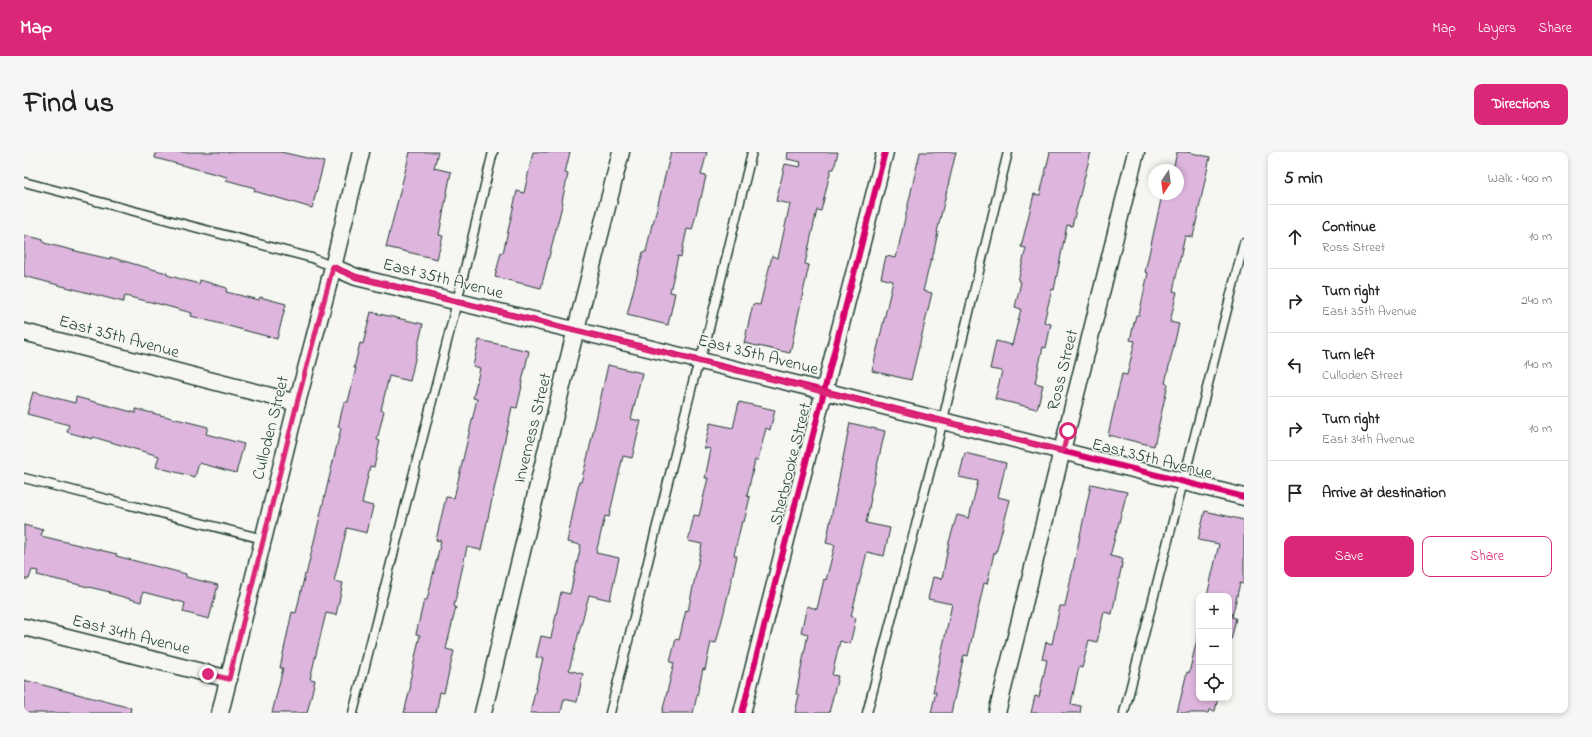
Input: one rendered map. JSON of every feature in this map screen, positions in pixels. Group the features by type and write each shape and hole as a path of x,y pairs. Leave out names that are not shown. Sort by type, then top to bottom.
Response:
{"street":[{"name":"Culloden Street","path":"220,713 361,152"},
{"name":"Inverness Street","path":"483,713 621,152"},
{"name":"Sherbrooke Street","path":"742,713 885,152"},
{"name":"Ross Street","path":"998,713 1136,152"},
{"name":"East 35th Avenue","path":"333,267 356,277 824,391 1244,497"},
{"name":"East 35th Avenue","path":"24,332 297,403"},
{"name":"East 34th Avenue","path":"24,627 229,679"}],"lane":[{"path":"353,713 457,302 493,152"},
{"path":"610,713 694,378 706,341 752,152"},
{"path":"867,713 942,422 1008,152"},
{"path":"24,182 312,258 333,267"},
{"path":"1124,713 1244,243"},
{"path":"24,478 263,539"}],"building":[{"path":"156,152 281,152 324,162 312,208 254,191 255,188 226,180 227,177 155,158"},
{"path":"410,152 438,152 434,168 451,172 439,235 443,236 437,259 386,247"},
{"path":"533,152 570,152 565,173 568,174 563,202 541,288 495,277 501,252 503,253 517,191 524,193"},
{"path":"671,152 707,152 701,175 706,176 701,198 692,230 687,229 681,257 678,256 670,292 675,293 668,325 627,315 643,252 646,252"},
{"path":"788,152 838,152 834,169 831,169 821,211 817,210 805,264 809,265 790,353 744,343 753,304 760,305 772,256 778,258 790,204 776,201 785,164 800,167 801,162 787,159"},
{"path":"920,152 956,152 932,260 931,259 923,291 932,293 911,380 872,371 893,281 881,278 886,256 896,258"},
{"path":"1050,152 1091,152 1072,226 1067,225 1054,290 1052,289 1044,322 1051,324 1046,348 1043,347 1035,383 1043,385 1037,409 995,399 1002,371 990,369 996,341 1012,345 1021,309 1015,307 1021,282 1018,281 1026,248 1021,247 1034,194 1040,195"},
{"path":"1177,152 1187,152 1210,157 1193,237 1185,236 1173,291 1177,292 1170,322 1179,324 1165,383 1168,384 1154,446 1108,435 1122,374 1127,375 1135,341 1130,340 1136,315 1139,315 1148,273 1145,272 1161,200 1184,200 1184,164 1174,164"},
{"path":"24,235 44,240 44,243 110,259 110,257 167,273 167,275 199,284 200,280 227,288 226,292 259,300 260,297 286,304 277,339 191,316 192,313 159,304 125,296 123,302 24,276"},
{"path":"371,312 423,324 410,381 389,376 381,410 384,411 377,440 380,441 374,467 370,466 362,503 373,506 367,533 347,528 334,581 343,583 336,615 326,613 310,679 315,680 307,713 272,713 283,668 280,668 292,612 296,613 341,428 338,427 344,402 348,402 360,343 363,344"},
{"path":"479,340 529,351 522,386 517,408 512,407 481,550 467,547 454,606 456,607 446,649 454,651 444,693 440,692 436,713 404,713 411,685 409,685 420,635 416,634 424,600 427,600 441,541 436,540 446,497 454,498 477,399 473,398 480,368 473,366"},
{"path":"608,365 642,373 631,419 641,421 632,458 623,456 609,517 605,516 596,553 619,558 610,600 589,595 569,670 583,674 577,702 564,699 561,713 530,713 543,658 536,657 541,636 551,638 561,592 570,594 581,545 567,542 579,482 581,482 588,455"},
{"path":"33,392 75,403 76,397 136,413 136,409 208,427 206,434 244,444 236,473 199,463 195,477 156,467 159,456 93,437 92,439 67,432 69,425 27,414"},
{"path":"739,402 775,410 770,430 766,428 758,460 755,460 747,496 750,497 744,522 742,521 734,555 737,556 724,612 716,643 711,642 693,713 662,713 674,663 670,662 676,639 679,640 686,610 688,611 702,544 688,541 694,515 699,516 708,478 705,478 711,449 704,448 710,423 733,428"},
{"path":"850,423 885,431 870,497 866,523 890,528 884,556 867,552 851,616 856,618 850,644 840,641 832,675 838,676 829,713 795,713 799,695 796,694 808,634 801,632 807,606 817,609 824,579 826,580 835,545 826,543"},
{"path":"965,453 1006,463 998,497 1010,500 996,553 994,553 987,584 984,583 968,656 964,655 951,713 931,713 936,692 933,692 952,604 928,599 933,577 942,579 949,542 957,515 969,518 978,481 959,477"},
{"path":"1091,484 1127,492 1110,556 1123,559 1112,614 1104,612 1097,642 1089,640 1082,668 1079,667 1071,704 1081,706 1080,713 1031,713 1035,696 1039,697 1047,660 1042,659 1046,642 1052,644 1060,606 1065,606"},
{"path":"1205,511 1244,520 1244,584 1240,583 1232,617 1232,593 1208,593 1219,544 1198,540"},
{"path":"24,525 43,530 41,536 117,554 116,556 186,574 186,577 218,585 209,619 183,612 185,603 143,592 141,602 109,593 110,592 37,575 38,571 32,570 29,579 24,579"},
{"path":"1232,617 1236,618 1232,636"},
{"path":"1196,644 1196,701 1217,701 1215,711 1209,710 1208,713 1177,713 1187,672 1189,673"},
{"path":"24,680 131,708 130,713 24,713"}],"cycle path":[{"path":"742,713 885,152"},
{"path":"333,267 356,277 804,386 1244,497"}],"route":[{"path":"208,674 229,679 297,403 333,267 356,277 804,386 942,422 1063,451 1068,431"}]}
